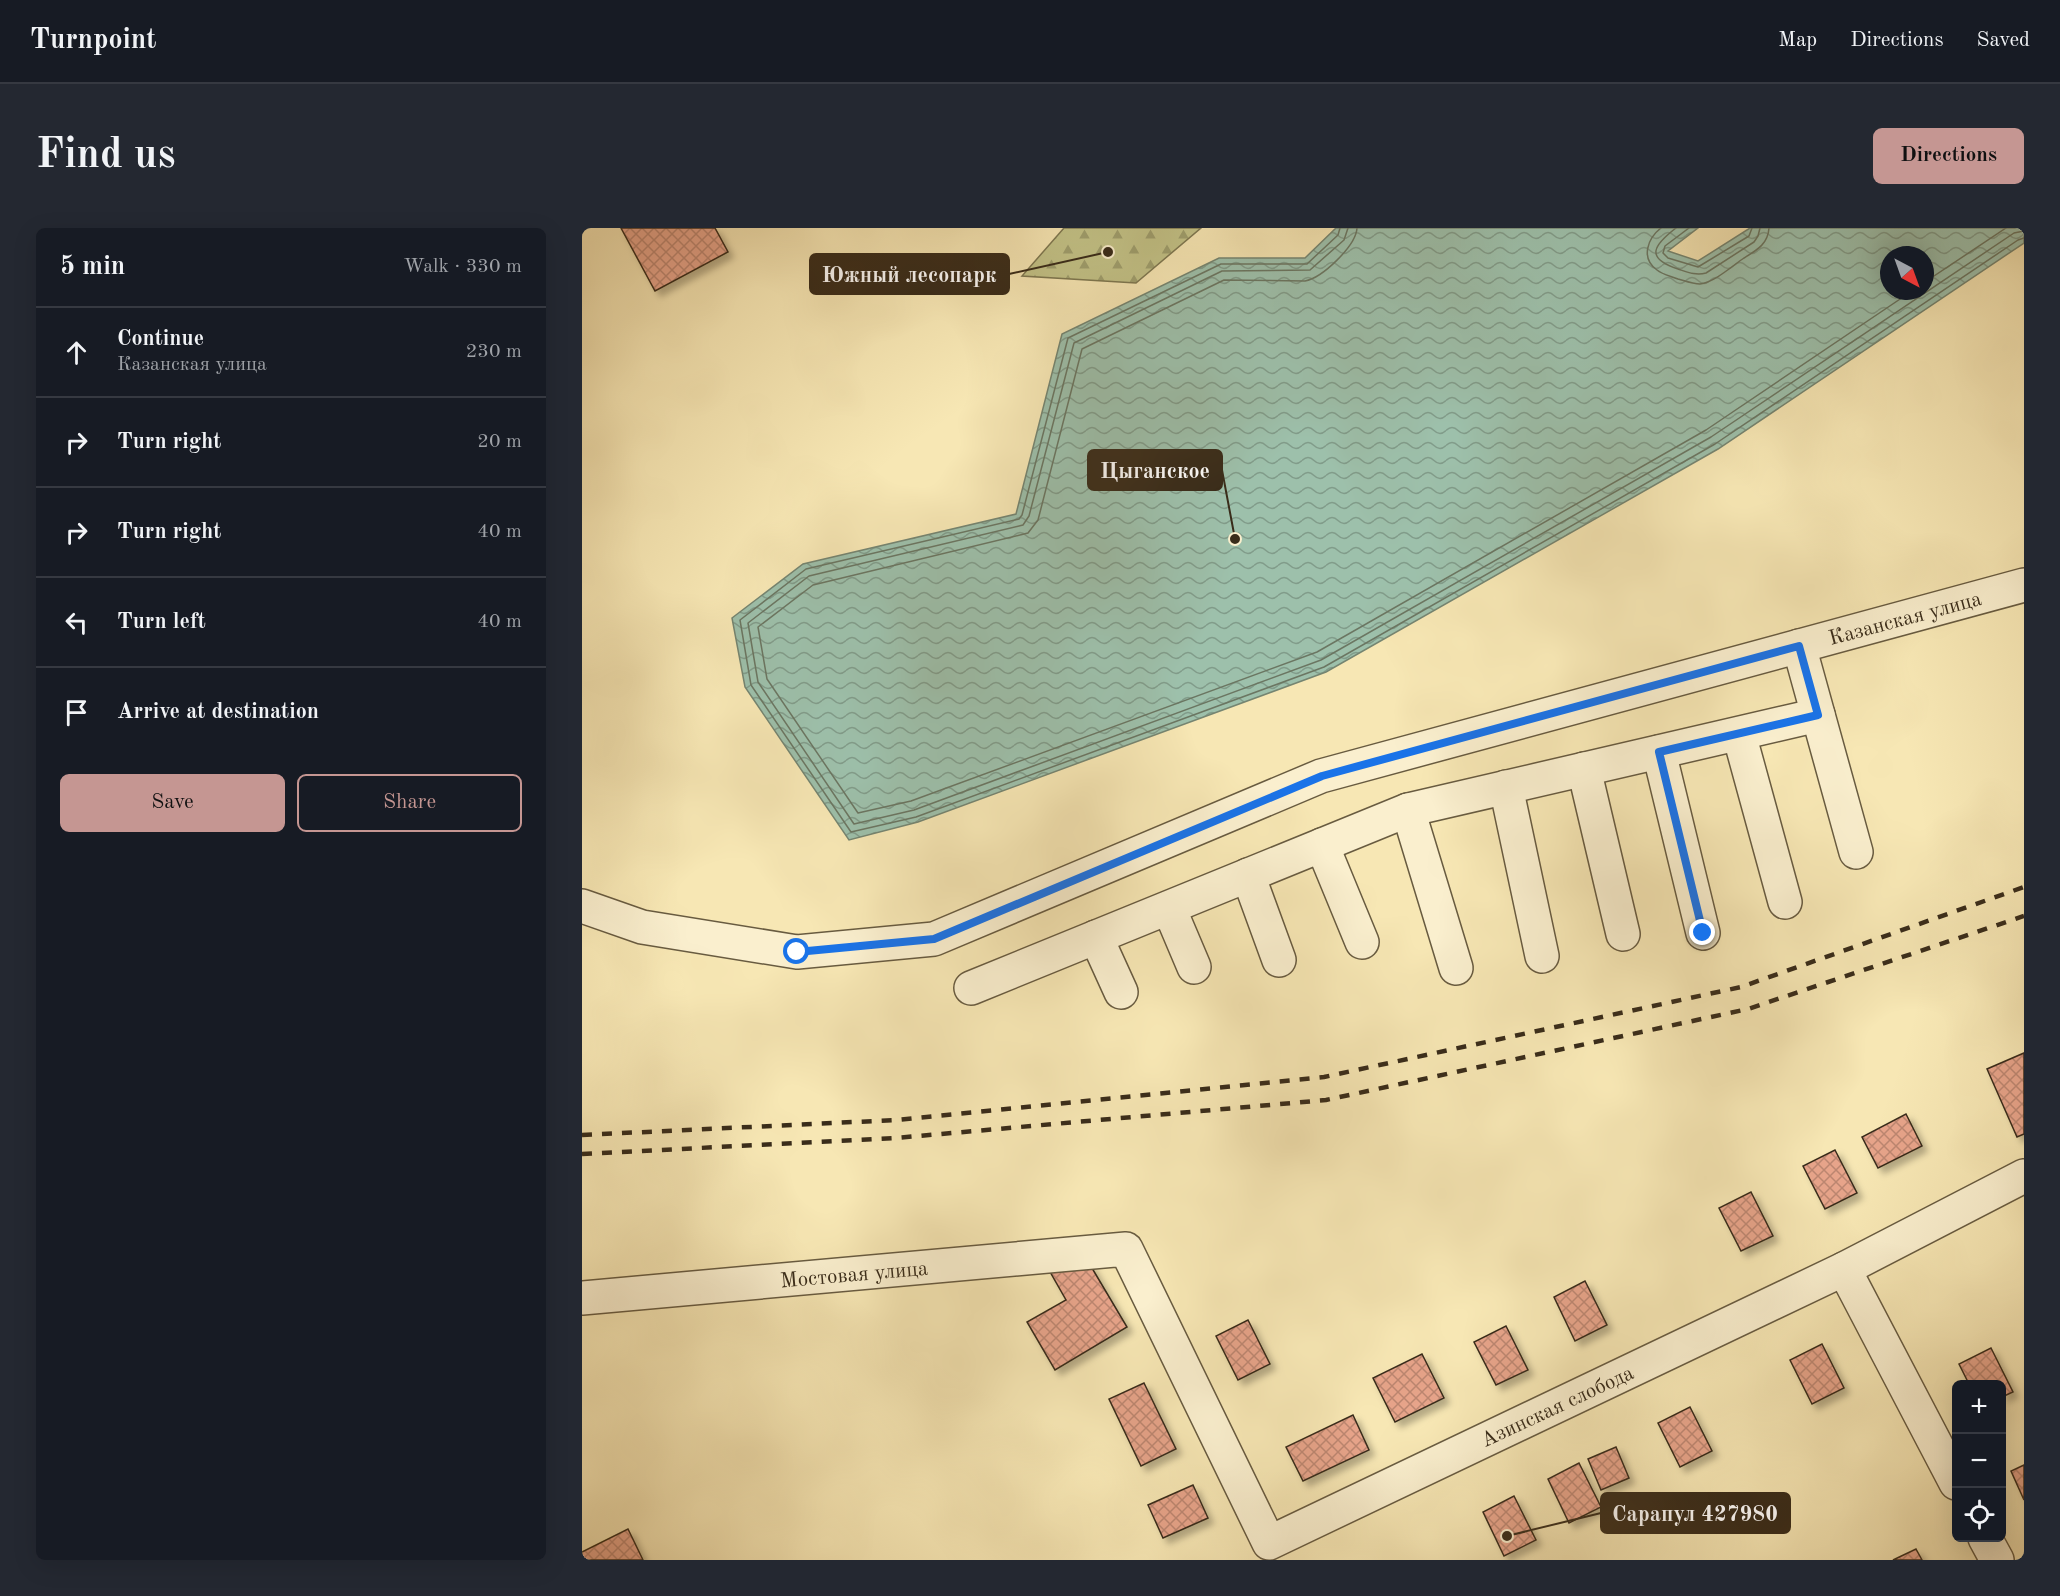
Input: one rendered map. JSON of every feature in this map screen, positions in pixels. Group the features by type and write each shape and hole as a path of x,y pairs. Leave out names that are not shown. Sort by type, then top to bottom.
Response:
{"street":[{"name":"Казанская улица","path":"582,906 642,927 797,952 934,939 1322,776 2024,585"},
{"path":"1799,646 1856,852"},
{"path":"971,988 1408,810 1818,715"},
{"path":"1739,734 1785,902"},
{"path":"1659,752 1703,933"},
{"path":"1584,769 1623,934"},
{"path":"1506,787 1542,956"},
{"path":"1408,810 1456,968"},
{"path":"1322,845 1362,942"},
{"path":"1248,875 1279,960"},
{"path":"1169,908 1194,967"},
{"path":"1096,937 1121,992"},
{"name":"Азинская слобода","path":"1126,1249 1273,1551 1844,1269 2024,1176"},
{"name":"Мостовая улица","path":"582,1298 1126,1249"},
{"path":"1844,1269 1952,1475"},
{"path":"1987,1542 1997,1560"}],"green space":[{"path":"1064,228 1201,228 1136,283 1022,276"}],"water":[{"path":"1336,228 1698,228 1668,251 1698,261 1750,228 2024,228 2024,243 1718,449 1326,672 918,822 849,840 745,687 732,618 803,564 1016,514 1062,334 1219,258 1305,258"}],"building":[{"path":"621,228 715,228 728,252 655,291"},
{"path":"2024,1053 2024,1134 2017,1137 1987,1069"},
{"path":"1906,1114 1922,1146 1878,1168 1862,1137"},
{"path":"1835,1150 1857,1193 1825,1209 1803,1166"},
{"path":"1751,1192 1773,1236 1741,1251 1719,1208"},
{"path":"1089,1263 1127,1327 1055,1370 1027,1322 1066,1300 1049,1270"},
{"path":"1585,1281 1607,1325 1575,1341 1554,1297"},
{"path":"1248,1320 1270,1364 1238,1380 1216,1336"},
{"path":"1506,1326 1528,1370 1496,1385 1474,1342"},
{"path":"1822,1344 1844,1388 1812,1404 1790,1360"},
{"path":"1991,1348 2013,1392 2006,1395 2006,1380 1967,1380 1959,1364"},
{"path":"1422,1354 1444,1398 1395,1422 1373,1378"},
{"path":"1144,1383 1176,1449 1141,1466 1109,1399"},
{"path":"1690,1407 1712,1451 1680,1467 1658,1423"},
{"path":"1353,1415 1369,1450 1303,1481 1286,1447"},
{"path":"1616,1447 1629,1478 1601,1490 1588,1459"},
{"path":"1579,1463 1601,1507 1569,1523 1548,1479"},
{"path":"2024,1465 2024,1500 2011,1471"},
{"path":"1193,1485 1208,1518 1163,1538 1148,1505"},
{"path":"1514,1496 1536,1540 1504,1556 1483,1512"},
{"path":"628,1529 643,1560 582,1560 582,1552"},
{"path":"1916,1549 1922,1560 1893,1560"}],"railway":[{"path":"582,1135 896,1120 1324,1077 1741,987 2024,887"},
{"path":"582,1154 895,1138 1326,1100 1748,1009 2024,916"}],"place":[{"name":"Южный лесопарк","path":"1108,252"},
{"name":"Цыганское","path":"1235,539"},
{"name":"Сарапул 427980","path":"1507,1536"}],"route":[{"path":"797,952 934,939 1322,776 1799,646 1818,715 1659,752 1703,933"}]}
